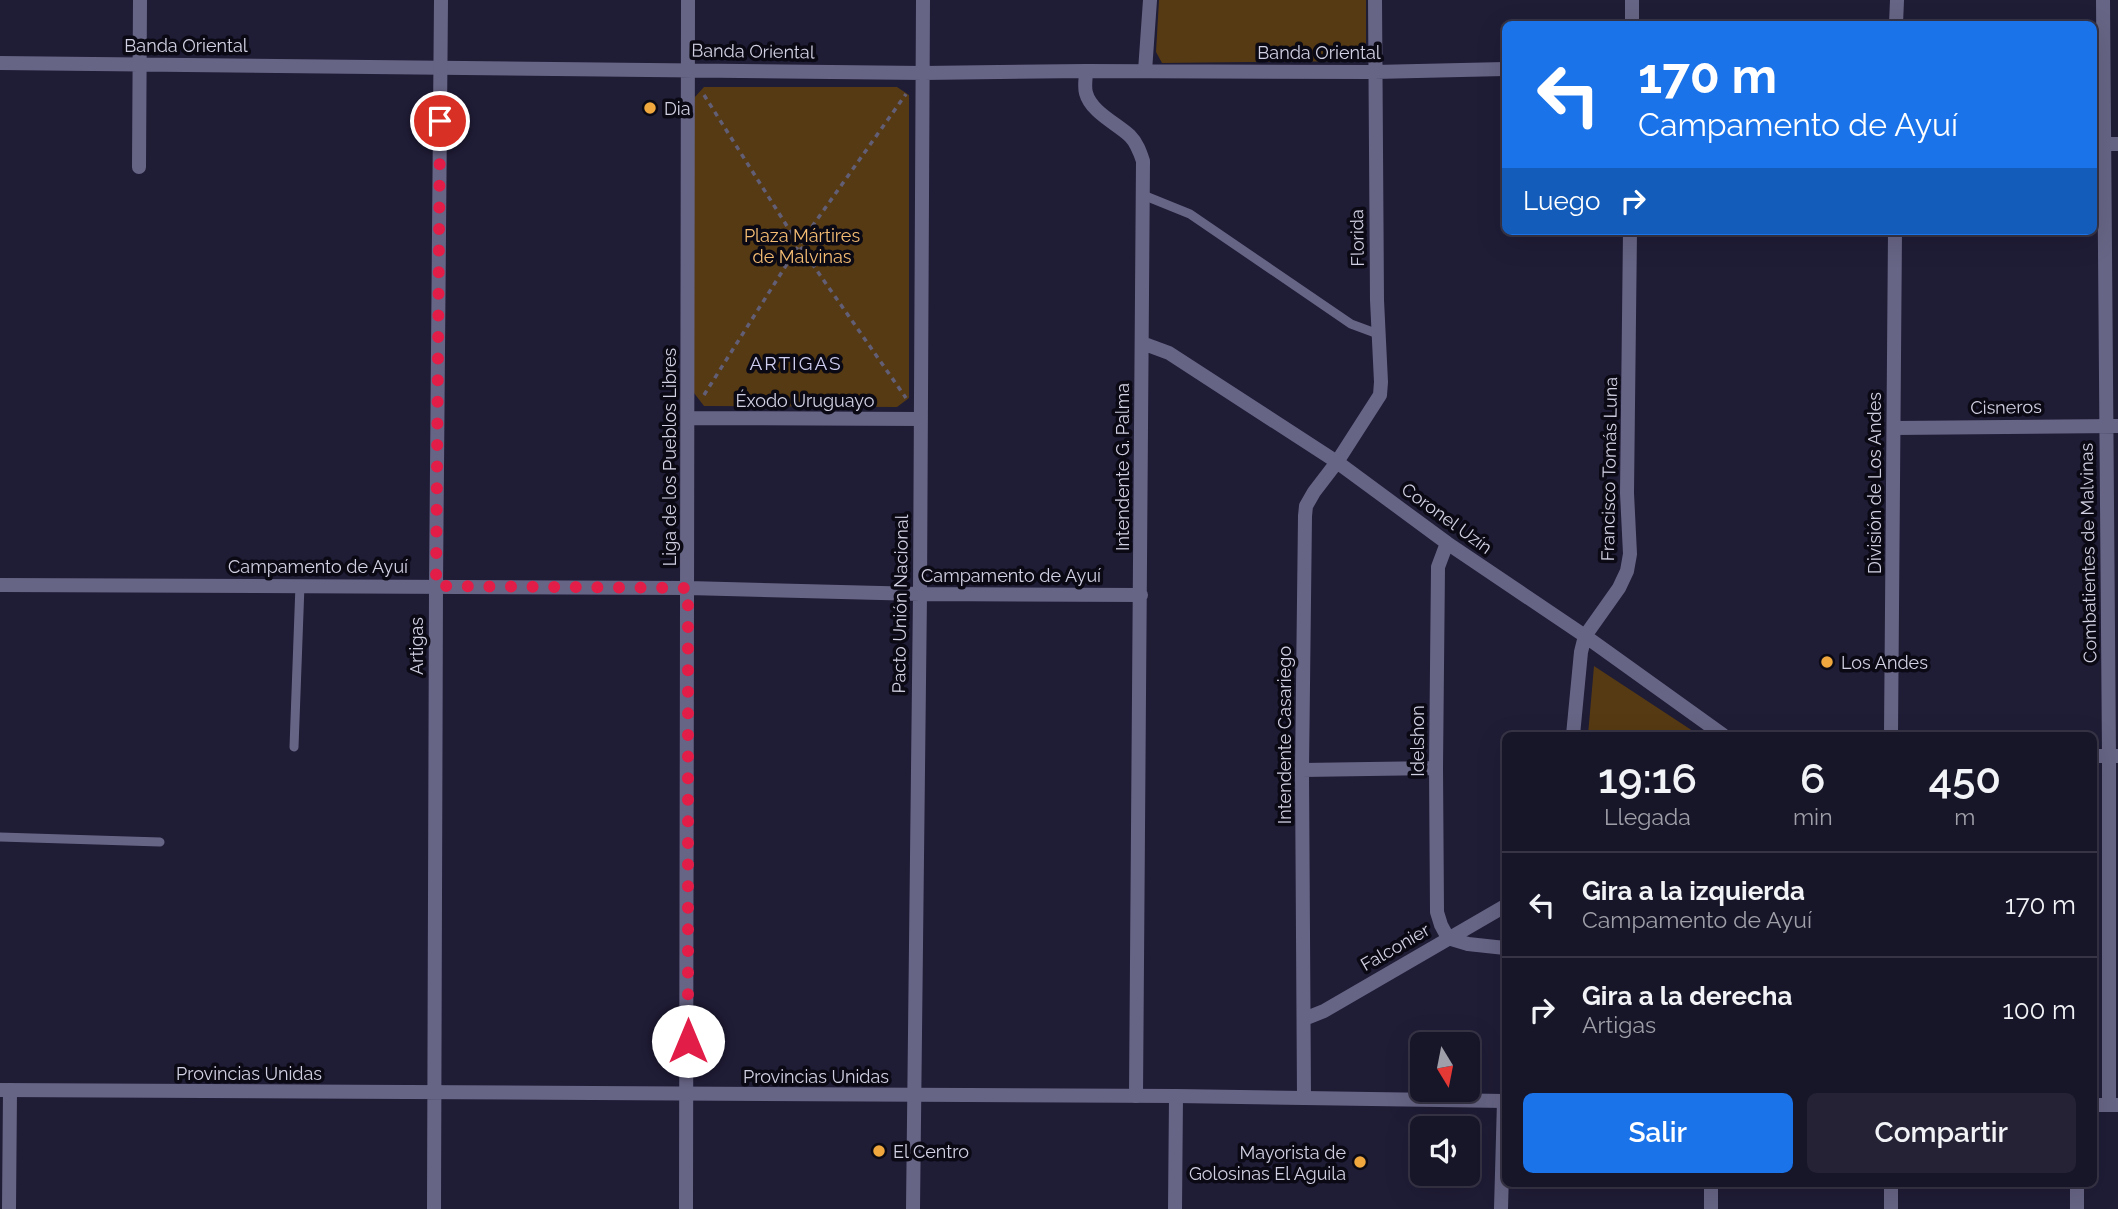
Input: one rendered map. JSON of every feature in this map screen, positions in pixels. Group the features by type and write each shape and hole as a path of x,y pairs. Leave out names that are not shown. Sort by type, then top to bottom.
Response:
{"street":[{"path":"139,167 140,0"},
{"name":"Artigas","path":"434,1209 441,0"},
{"name":"Liga de los Pueblos Libres","path":"686,1209 688,0"},
{"name":"Pacto Unión Nacional","path":"913,1209 923,0"},
{"path":"1145,71 1150,0"},
{"name":"Florida","path":"1337,462 1380,395 1375,0"},
{"path":"1632,0 1632,21"},
{"path":"1896,21 1897,0"},
{"name":"Combatientes de Malvinas","path":"2103,0 2112,426 2113,1105"},
{"name":"Banda Oriental","path":"0,63 923,73 1502,69"},
{"name":"Intendente G. Palma","path":"1086,71 1085,90 1089,100 1132,138 1143,161 1136,1096"},
{"name":"Francisco Tomás Luna","path":"1573,732 1585,636 1619,588 1627,571 1630,554 1627,493 1630,235"},
{"name":"División de Los Andes","path":"1891,732 1895,235"},
{"name":"Coronel Uzín","path":"1142,343 1169,353 1337,462 1447,543 1585,636 1719,732"},
{"name":"Éxodo Uruguayo","path":"689,418 921,419"},
{"name":"Cisneros","path":"1894,428 2112,426"},
{"name":"Intendente Casariego","path":"1304,1019 1306,506 1337,462"},
{"name":"Idelshon","path":"1447,543 1438,567 1436,768 1437,912 1448,939"},
{"name":"Campamento de Ayuí","path":"0,585 688,588 920,594 1140,595"},
{"path":"1303,770 1436,768"},
{"name":"Falconier","path":"1304,1019 1324,1011 1502,908"},
{"path":"1448,939 1468,944 1502,947"},
{"path":"1304,1019 1304,1098"},
{"path":"5,1090 9,1209"},
{"name":"Provincias Unidas","path":"5,1090 1175,1096 1502,1101"},
{"path":"1175,1096 1175,1209"},
{"path":"1501,1209 1502,1173"},
{"path":"1711,1187 1711,1209"},
{"path":"1891,1187 1891,1209"},
{"path":"2077,1187 2077,1209"}],"lane":[{"path":"1143,195 1190,214 1351,324 1378,334"},
{"path":"294,747 300,586"},
{"path":"0,837 160,842"}],"path":[{"path":"703,395 799,245 923,73"},
{"path":"702,93 799,245 906,398"}],"green space":[{"path":"1159,0 1366,0 1366,49 1355,61 1162,63 1156,52"},
{"name":"Plaza Mártires de Malvinas","path":"704,87 897,87 909,95 909,398 897,407 704,406 694,393 694,98"},
{"path":"1594,666 1694,732 1588,732"}],"place":[{"name":"Dia","path":"650,108"},
{"name":"Los Andes","path":"1827,662"},
{"name":"El Centro","path":"879,1151"},
{"name":"Mayorista de Golosinas El Aguila","path":"1360,1162"}],"district":[{"name":"ARTIGAS","path":"796,363"}],"route":[{"path":"440,121 436,586 688,588 688,1041"}]}
